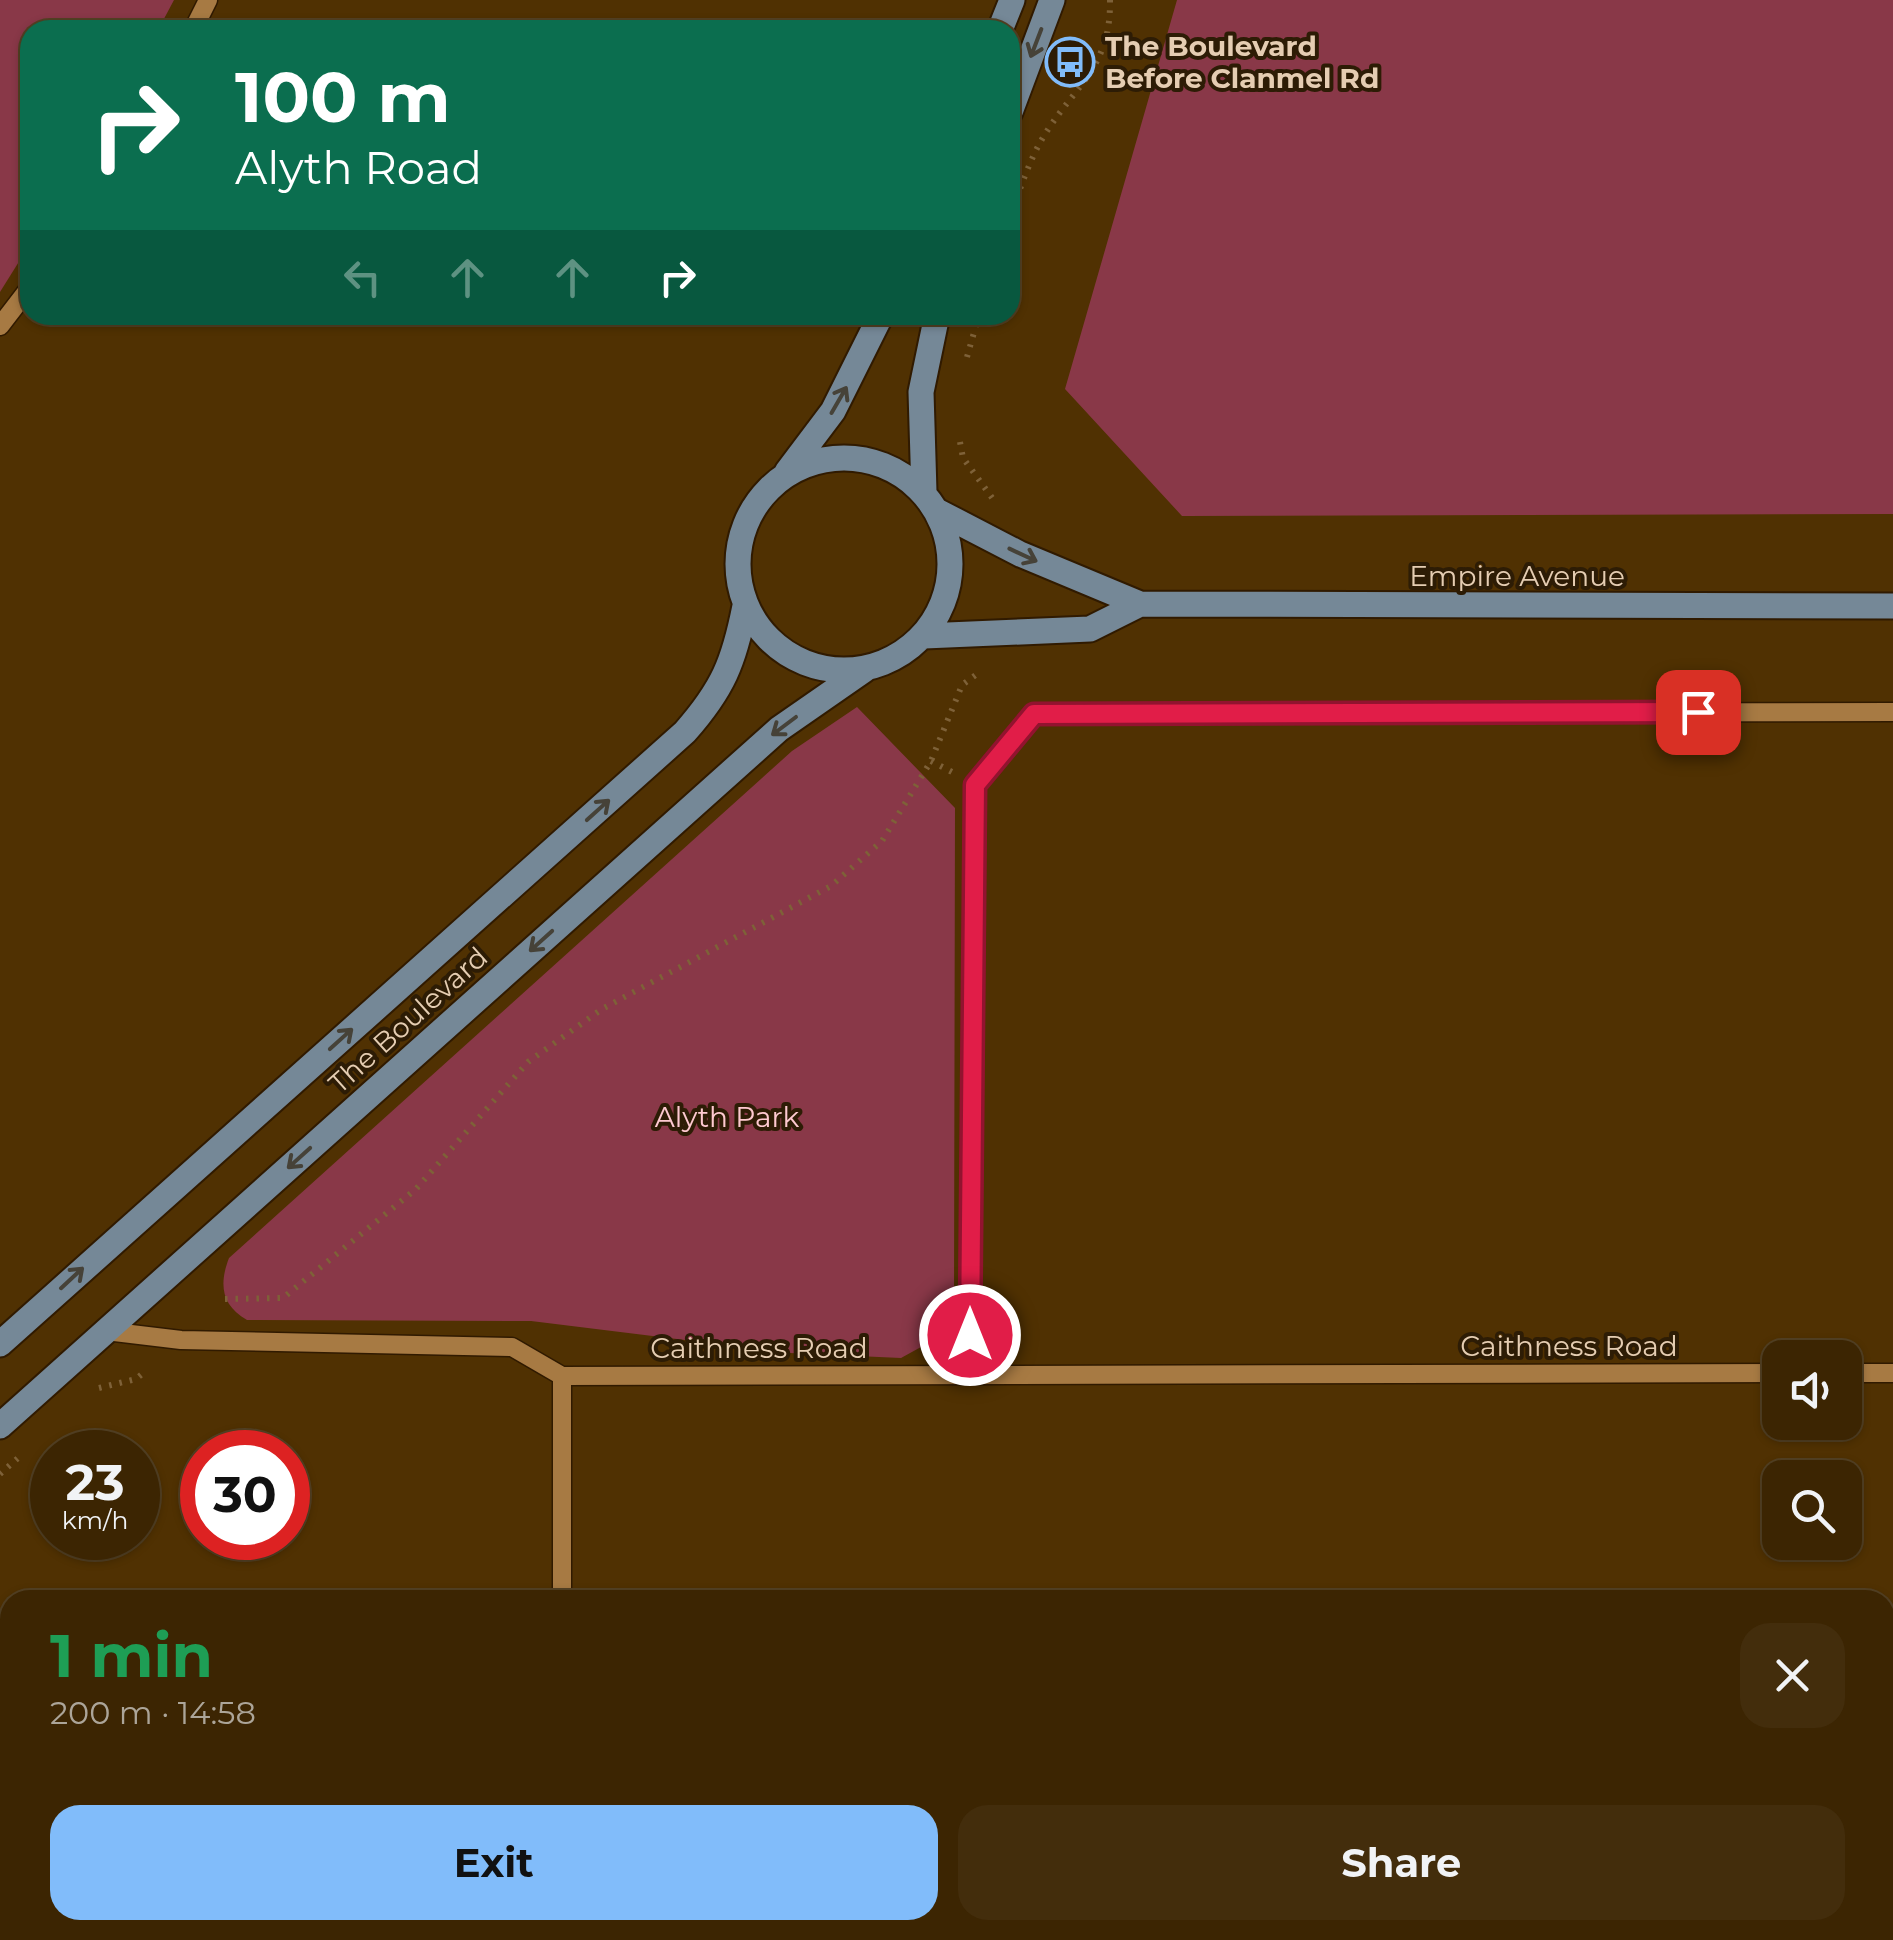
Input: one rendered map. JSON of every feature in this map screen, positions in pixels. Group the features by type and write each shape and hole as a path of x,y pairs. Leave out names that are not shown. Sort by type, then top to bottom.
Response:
{"main road":[{"path":"1020,85 1052,0"},
{"path":"875,325 833,410 755,508 738,548 738,577 746,606 760,631 782,652 806,665 835,672 864,670 892,661 924,636 947,595 951,566 948,538 931,501 921,392 935,325"},
{"path":"784,476 810,463 839,457 868,460 895,470 931,501"},
{"name":"Empire Avenue","path":"931,501 1020,554 1140,604 1893,606"},
{"name":"Empire Avenue","path":"924,636 1090,629 1140,604"},
{"name":"The Boulevard","path":"0,1344 685,732 720,692 737,649 746,606"},
{"name":"The Boulevard","path":"0,1426 779,729 864,670"}],"street":[{"path":"0,326 20,301"},
{"path":"970,1374 975,785 1034,714 1893,712"},
{"path":"106,1331 180,1340 512,1347 562,1376 562,1590"},
{"name":"Caithness Road","path":"562,1376 1762,1373"},
{"path":"1862,1373 1893,1373"}],"path":[{"path":"1020,194 1045,133 1090,80 1105,43 1110,0"},
{"path":"963,370 976,325"},
{"path":"956,424 963,458 1000,504"},
{"path":"225,1299 282,1298 416,1189 528,1062 602,1009 831,886 882,842 931,760 962,684 976,671 990,670"},
{"path":"87,1397 105,1383 136,1379 147,1370"},
{"path":"0,1474 29,1448"}],"green space":[{"path":"0,0 174,0 163,20 20,20 20,260 0,292"},
{"path":"1177,0 1893,0 1893,514 1182,516 1065,389"},
{"name":"Alyth Park","path":"857,707 955,808 954,1301 941,1336 901,1358 790,1353 531,1321 247,1320 232,1308 223,1285 229,1258 792,751"}],"place":[{"name":"The Boulevard Before Clanmel Rd","path":"1070,62"}],"route":[{"path":"970,1335 975,785 1034,714 1698,712"}]}
